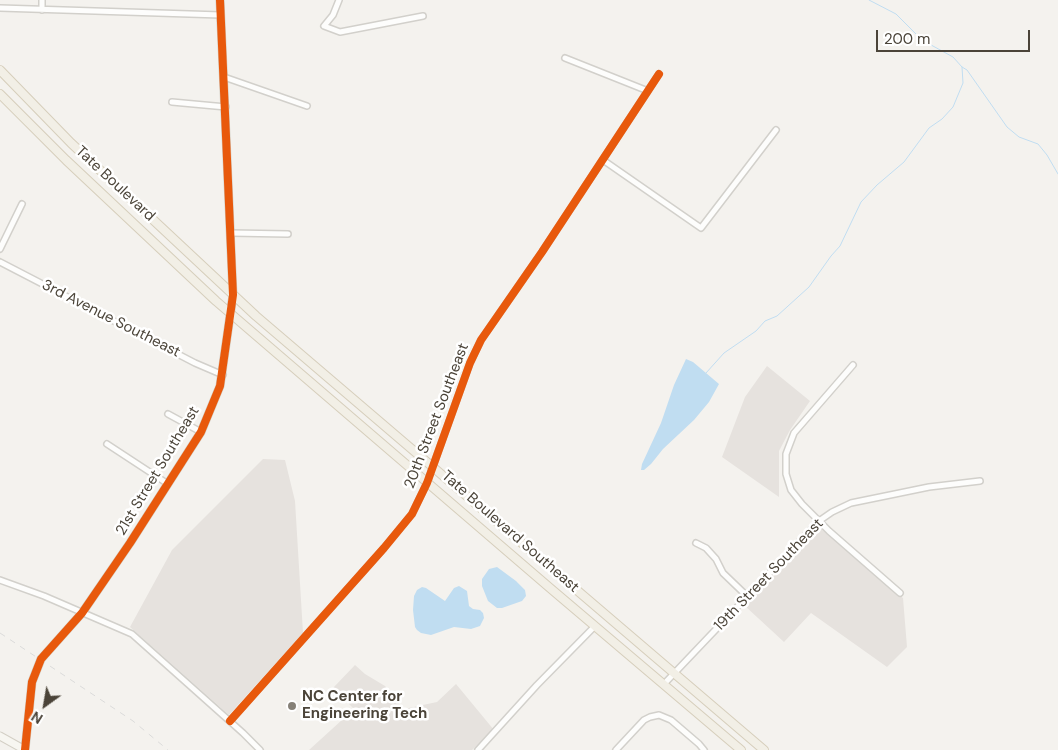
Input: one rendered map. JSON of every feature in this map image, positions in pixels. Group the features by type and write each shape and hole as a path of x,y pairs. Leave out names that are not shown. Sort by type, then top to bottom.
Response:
{"main road":[{"name":"Tate Boulevard","path":"0,70 78,150 233,295"},
{"name":"Tate Boulevard","path":"0,94 66,160 230,313"},
{"name":"Tate Boulevard Southeast","path":"233,295 295,351 433,466 764,750"},
{"name":"Tate Boulevard Southeast","path":"230,313 741,750"}],"street":[{"path":"42,0 42,10"},
{"name":"21st Street Southeast","path":"25,750 32,682 41,659 82,613 130,544 201,432 216,399 223,375 233,295 220,0"},
{"path":"339,0 333,15 324,26 336,31 346,32 423,16"},
{"path":"0,8 221,14"},
{"path":"565,58 648,91"},
{"name":"20th Street Southeast","path":"230,721 400,530 416,507 447,431 470,363 481,340 542,253 659,74"},
{"path":"224,77 307,106"},
{"path":"172,102 226,107"},
{"path":"603,160 701,228 776,130"},
{"path":"0,249 22,204"},
{"path":"231,234 288,234"},
{"name":"3rd Avenue Southeast","path":"0,262 195,363 223,375"},
{"path":"852,365 799,426 791,439 786,454 786,474 791,490 802,504 900,593"},
{"path":"168,414 201,432"},
{"path":"107,444 168,484"},
{"name":"19th Street Southeast","path":"664,684 819,521 832,512 851,504 929,487 980,481"},
{"path":"696,543 706,548 716,559 723,573 748,597"},
{"path":"0,580 44,596 124,630 137,638 260,750"},
{"path":"478,750 537,685 595,626"},
{"path":"616,750 644,720 656,715 665,716 671,720 704,750"},
{"path":"0,736 25,750"}],"shaded area":[{"path":"767,366 810,401 790,430 779,451 779,497 722,457 745,397"},
{"path":"263,459 285,460 295,501 303,633 229,715 130,627 172,550"},
{"path":"820,528 903,598 907,647 887,667 811,613 784,642 745,606"},
{"path":"355,665 365,674 385,686 404,709 437,702 456,684 494,730 472,750 309,750 354,709 333,688"}],"water":[{"path":"686,359 693,362 719,384 709,402 694,420 663,449 651,464 644,470 641,470 661,423 674,385"},
{"path":"497,567 525,590 526,596 522,601 497,608 488,601 482,586 482,579 489,569"},
{"path":"459,586 467,591 469,606 483,613 484,618 480,626 471,629 454,627 431,635 417,630 413,610 414,596 417,590 422,587 426,588 445,601 454,588"}],"waterway":[{"path":"869,0 896,14 922,40 953,57 967,70 1007,127 1019,137 1038,144 1058,174"},
{"path":"706,373 724,353 756,331 765,321 777,316 809,287 840,246 861,202 877,185 904,162 929,128 942,119 953,107 963,83 962,67"}],"railway":[{"path":"0,633 133,721 168,750"}],"cycle path":[{"path":"25,750 32,682 41,659 82,613 130,543 201,432 220,386 233,295 220,0"},
{"path":"230,721 412,514 427,483 470,363 481,340 542,252 659,74"}],"place":[{"name":"NC Center for Engineering Tech","path":"292,706"}]}
